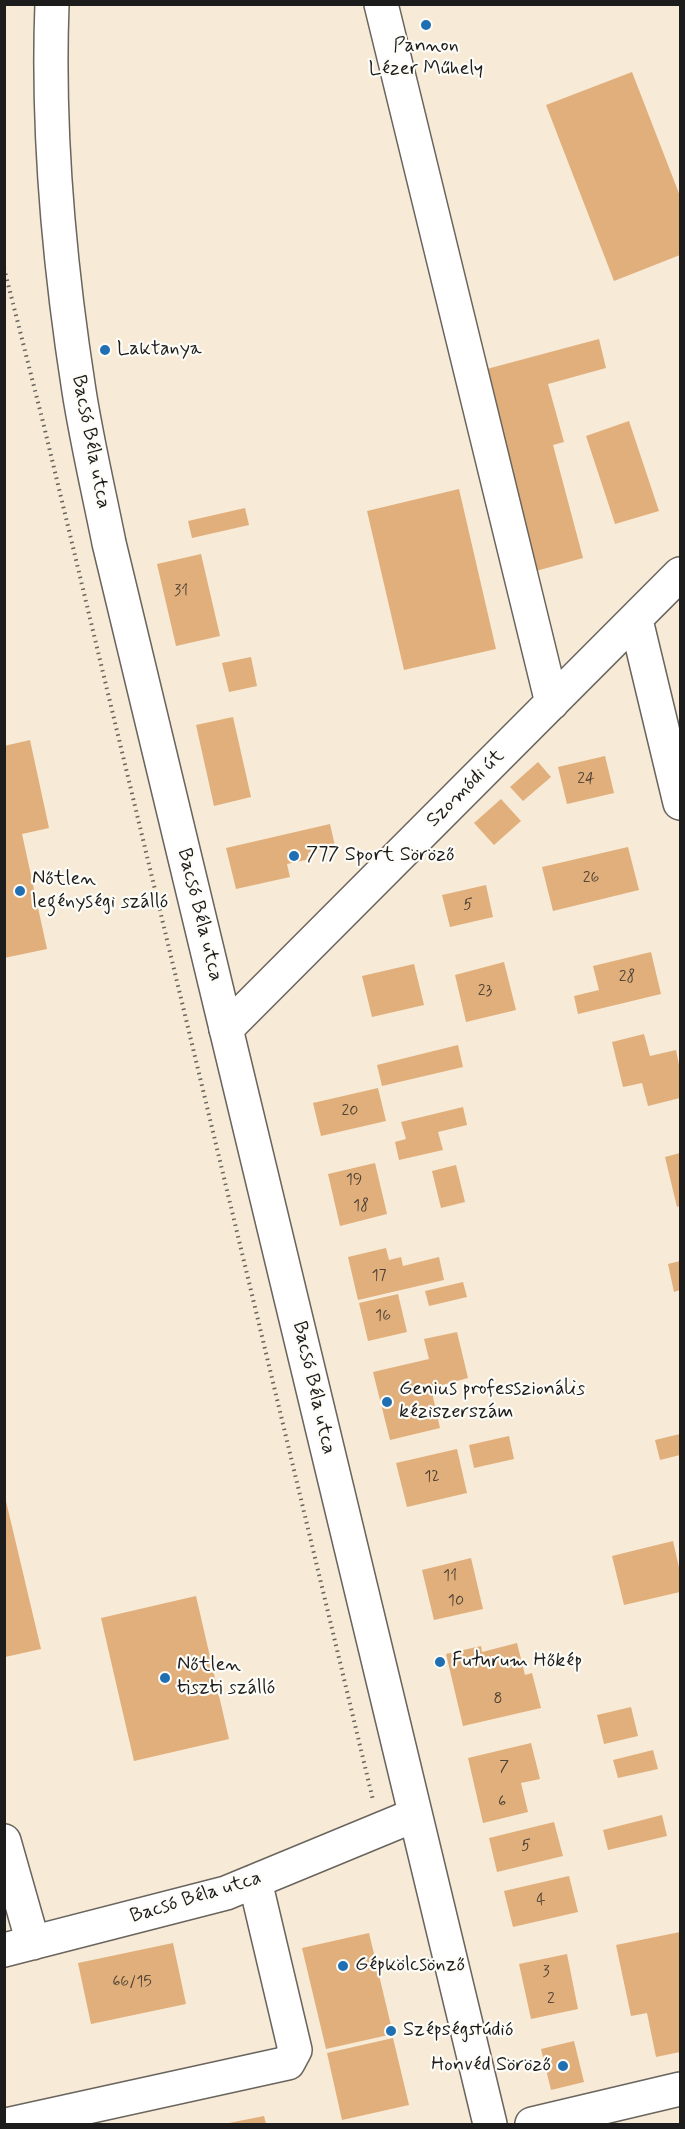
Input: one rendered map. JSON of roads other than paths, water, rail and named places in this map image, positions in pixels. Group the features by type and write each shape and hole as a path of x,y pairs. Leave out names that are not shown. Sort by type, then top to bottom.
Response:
{"main road":[{"name":"Bacsó Béla utca","path":"52,4 50,45 54,172 64,282 79,392 109,543 490,2124"},
{"path":"381,4 552,703"},
{"name":"Szomódi út","path":"226,1029 681,574"},
{"path":"636,620 681,803"},
{"name":"Bacsó Béla utca","path":"19,1946 219,1895 415,1815"},
{"path":"4,1841 19,1946"},
{"path":"10,2124 288,2063 295,2050 255,1881"},
{"path":"532,2124 681,2089"}],"place":[{"name":"Pannon Lézer Műhely","path":"426,25"},
{"name":"Laktanya","path":"105,350"},
{"name":"777 Sport Söröző","path":"294,856"},
{"name":"Nőtlen legénységi szálló","path":"20,891"},
{"name":"Genius professzionális kéziszerszám","path":"387,1402"},
{"name":"Futurum Hőkép","path":"440,1662"},
{"name":"Nőtlen tiszti szálló","path":"165,1678"},
{"name":"Gépkölcsönző","path":"343,1966"},
{"name":"Szépségstúdió","path":"391,2031"},
{"name":"Honvéd Söröző","path":"563,2066"}]}
